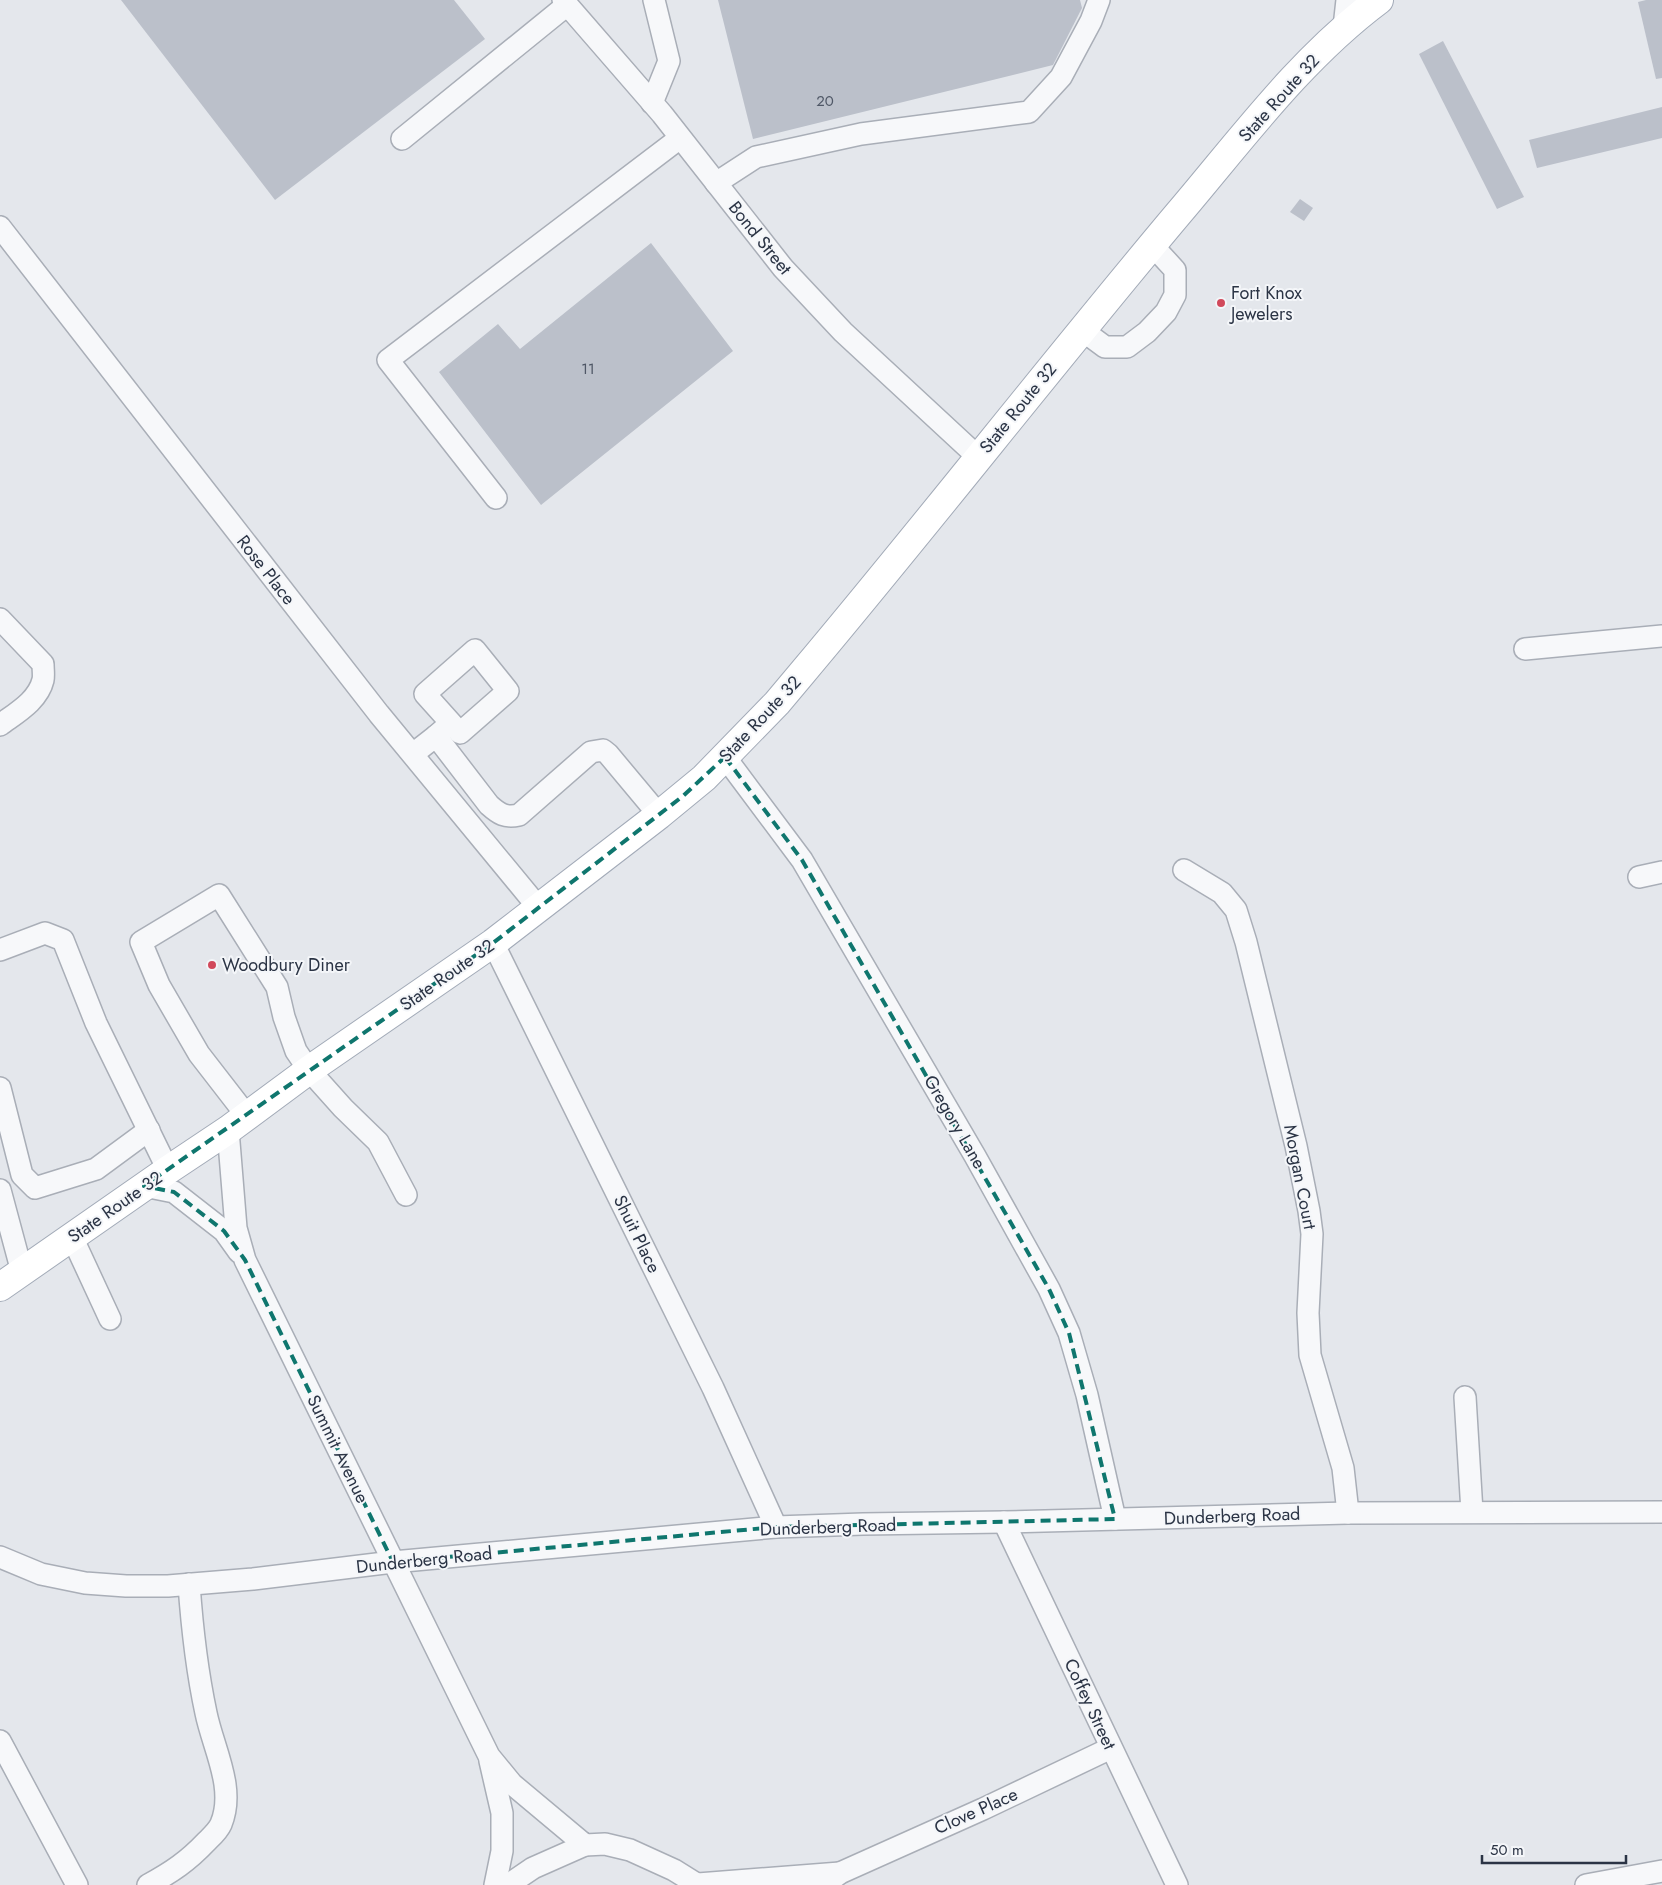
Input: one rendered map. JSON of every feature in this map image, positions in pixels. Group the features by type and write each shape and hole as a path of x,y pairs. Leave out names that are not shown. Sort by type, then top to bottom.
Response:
{"main road":[{"name":"State Route 32","path":"11,1279 493,943 704,778 777,703 810,665 1152,245 1293,79 1344,28 1379,0"}],"street":[{"path":"652,103 669,61 654,0"},
{"path":"716,183 756,157 861,134 1029,112 1061,77 1091,21 1099,0"},
{"path":"1344,28 1347,0"},
{"path":"402,139 565,2"},
{"name":"Bond Street","path":"565,2 652,103 783,268 837,325 978,457"},
{"path":"496,498 388,360 680,138"},
{"name":"Rose Place","path":"0,228 355,683 538,907"},
{"path":"1082,330 1105,347 1127,347 1147,332 1166,312 1175,295 1175,270 1152,245"},
{"path":"0,619 43,664 43,680 36,695 30,702 0,725"},
{"path":"1525,649 1662,636"},
{"path":"413,754 444,729 489,805 500,814 510,817 519,815 591,752 603,750 659,815"},
{"name":"Gregory Lane","path":"725,757 802,860 975,1156 1050,1289 1069,1333 1087,1395 1115,1519"},
{"name":"Morgan Court","path":"1184,870 1222,894 1236,910 1246,942 1310,1211 1312,1234 1308,1313 1310,1355 1343,1468 1348,1513"},
{"path":"1639,877 1662,872"},
{"path":"237,1123 159,984 141,942 220,895 277,987 284,1017 296,1051 309,1070 343,1108 378,1142 406,1195"},
{"path":"0,950 45,933 63,940 96,1024 168,1170"},
{"name":"Shuit Place","path":"493,943 713,1388 776,1528"},
{"path":"0,1088 22,1174 35,1188 96,1169 149,1130"},
{"name":"Summit Avenue","path":"237,1123 236,1228 245,1260 489,1756 512,1784 586,1844"},
{"path":"144,1186 174,1192 224,1231 245,1260"},
{"path":"0,1190 11,1279"},
{"path":"72,1236 110,1319"},
{"path":"1465,1397 1472,1512"},
{"name":"Dunderberg Road","path":"0,1557 41,1574 85,1583 126,1586 254,1579 393,1562 776,1528 863,1524 1348,1513 1662,1512"},
{"name":"Coffey Street","path":"1004,1522 1177,1885"},
{"path":"148,1885 174,1872 191,1857 220,1826 224,1813 226,1792 217,1748 206,1714 196,1652 189,1584"},
{"path":"0,1741 77,1885"},
{"name":"Clove Place","path":"698,1884 832,1879 1111,1748"},
{"name":"Summit Avenue","path":"489,1756 502,1813 502,1851 495,1885"},
{"path":"508,1885 533,1868 586,1844 606,1844 630,1850 674,1870 698,1884"},
{"path":"1586,1885 1662,1870"}],"highlighted area":[{"path":"725,757 802,860 1049,1289 1069,1333 1115,1519 776,1527 393,1562 245,1260 224,1231 174,1192 144,1186 493,943 683,796"}],"building":[{"path":"121,0 454,0 485,39 275,200"},
{"path":"718,0 1080,0 1082,8 1053,65 753,139"},
{"path":"1662,0 1662,78 1656,79 1638,2"},
{"path":"1443,41 1524,197 1497,209 1419,54"},
{"path":"1662,107 1662,138 1537,168 1529,140"},
{"path":"1300,199 1313,208 1304,221 1290,212"},
{"path":"651,243 733,351 541,505 439,372 498,324 520,349"}],"place":[{"name":"Fort Knox Jewelers","path":"1221,303"},
{"name":"Woodbury Diner","path":"212,965"}]}
